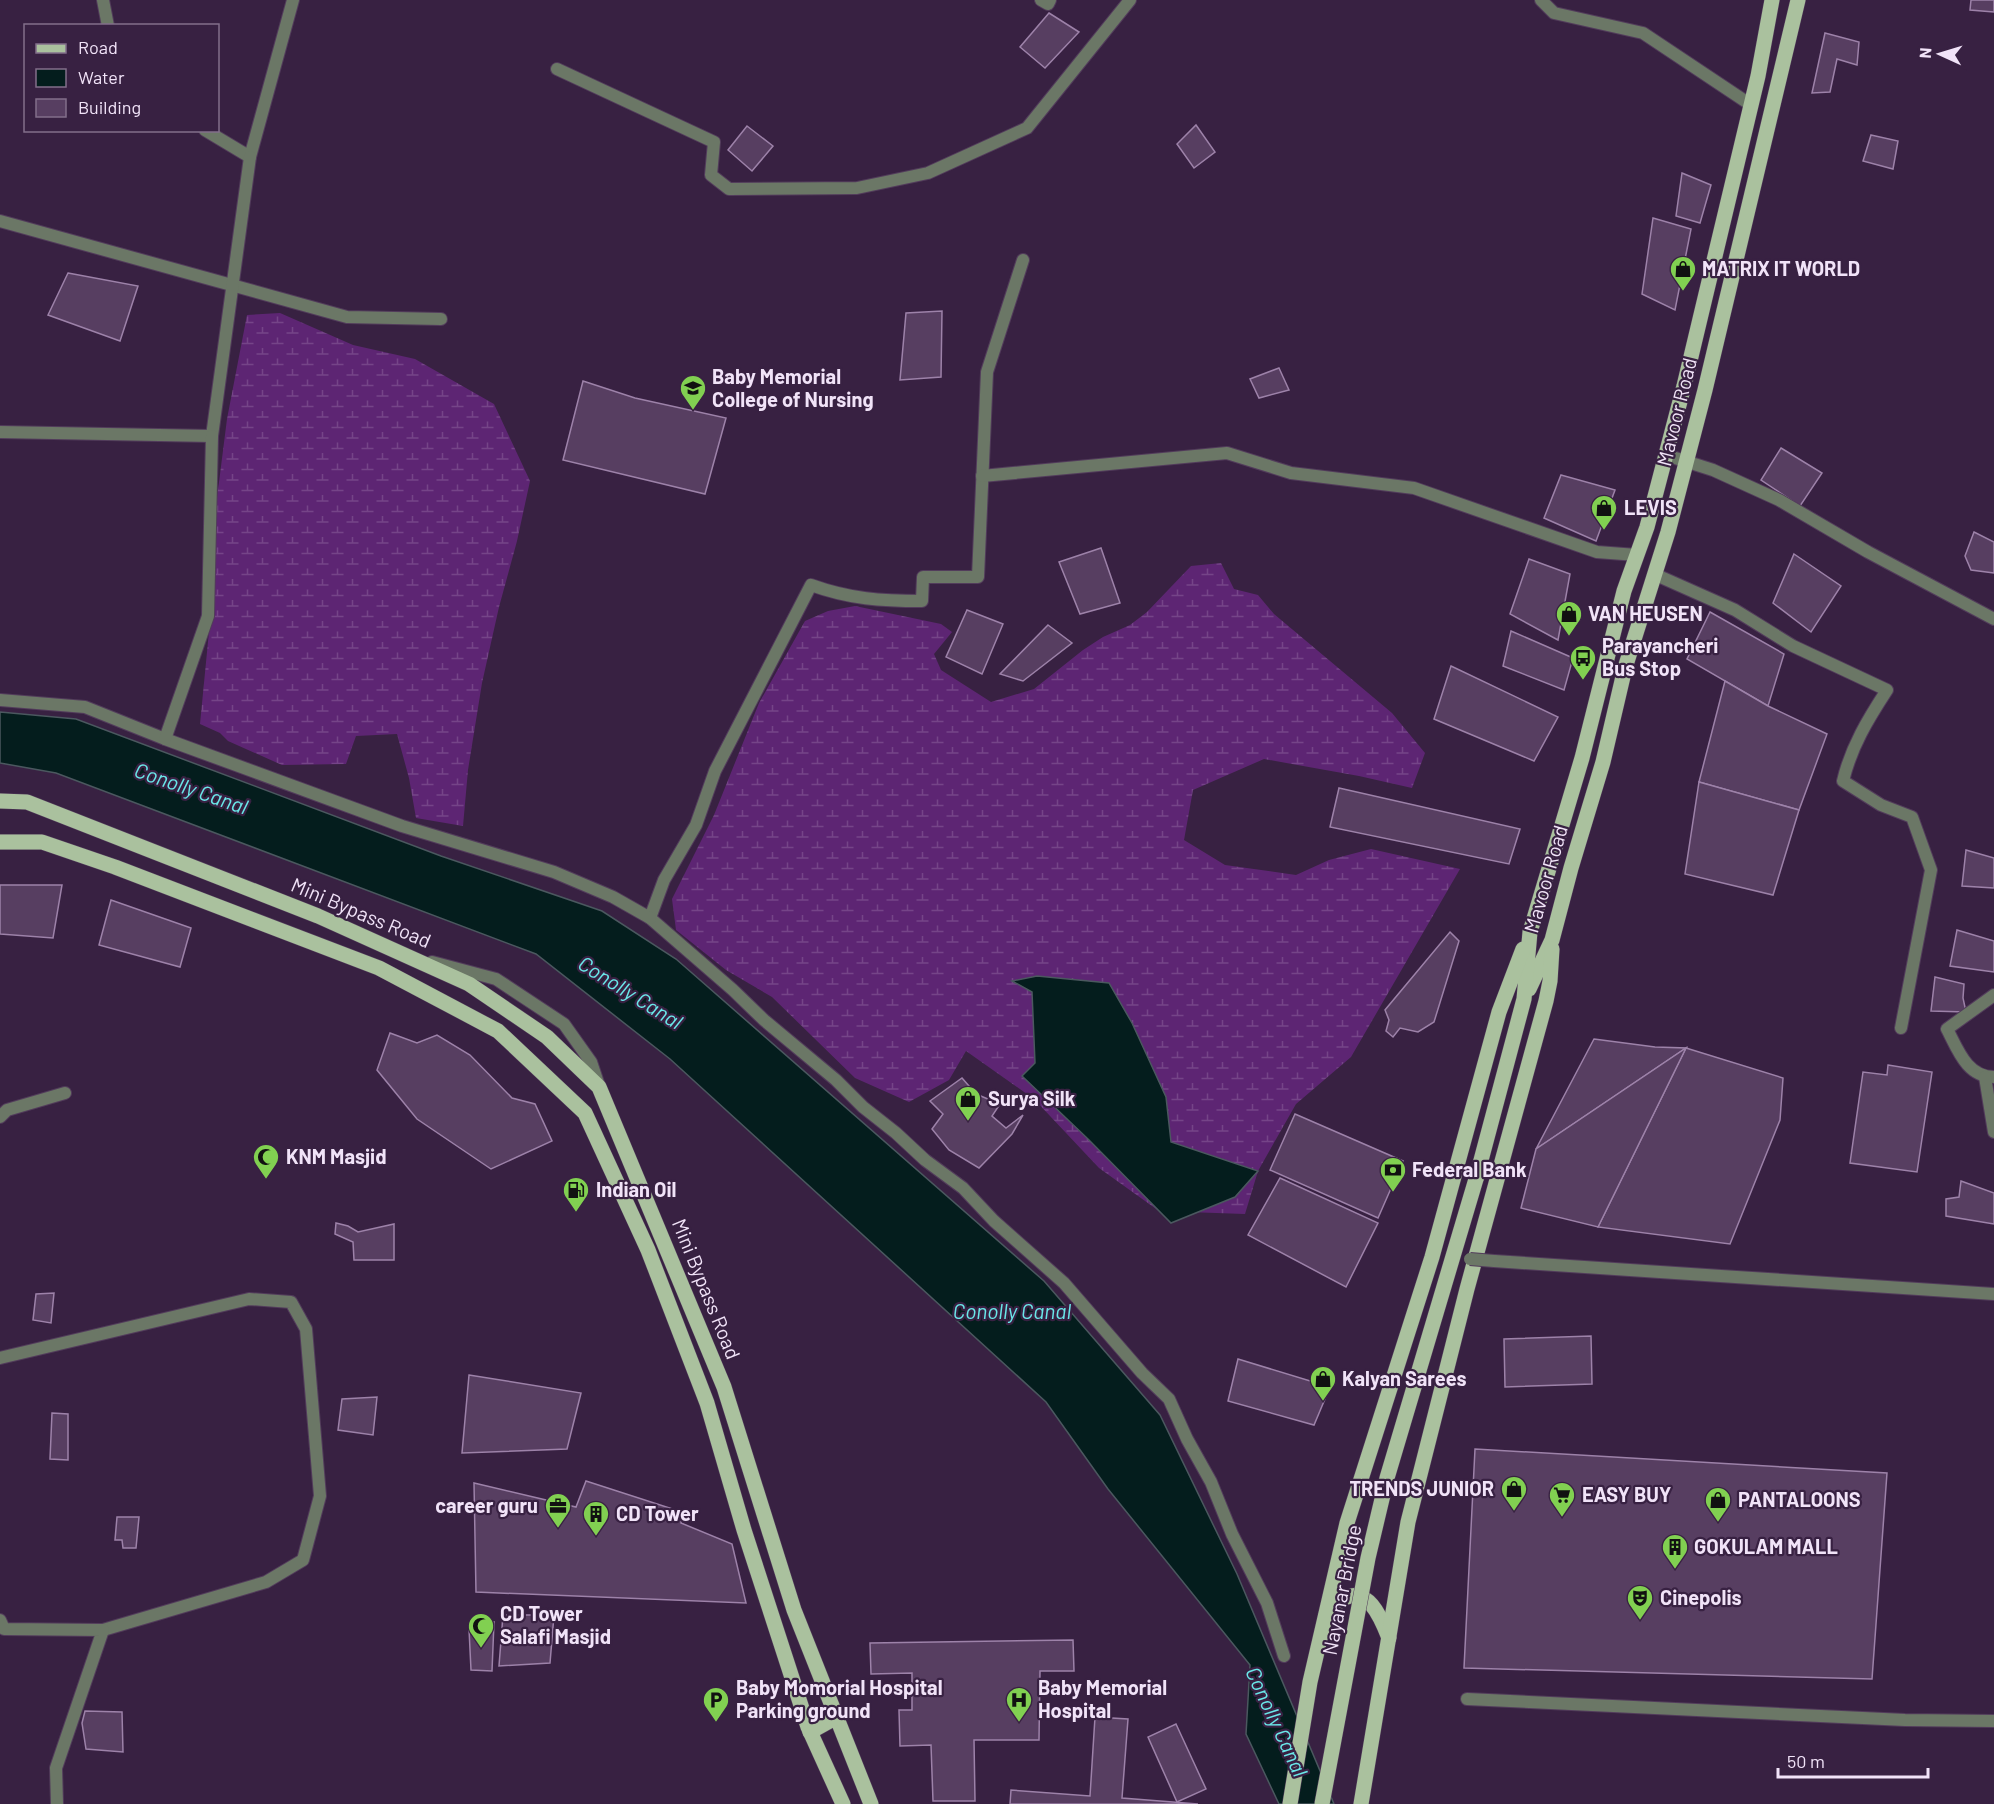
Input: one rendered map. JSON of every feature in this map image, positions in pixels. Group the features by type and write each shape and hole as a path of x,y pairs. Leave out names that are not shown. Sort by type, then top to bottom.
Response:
{"main road":[{"name":"Mavoor Road","path":"1476,1179 1524,999 1530,932 1582,758 1604,663 1624,591 1647,527 1666,455 1751,105 1772,0"},
{"name":"Mavoor Road","path":"1524,999 1552,940 1603,762 1625,668 1668,532 1705,390 1798,0"},
{"name":"Mini Bypass Road","path":"0,801 27,802 318,916 469,984 547,1037 599,1087 724,1387 794,1610 872,1804"},
{"name":"Mini Bypass Road","path":"0,842 42,842 379,968 498,1031 585,1113 648,1250 707,1403 744,1530 810,1732 843,1804"},
{"path":"1290,1804 1310,1682 1347,1523 1432,1257 1499,1012 1530,932"},
{"path":"1361,1804 1411,1510 1467,1289 1546,1001 1550,981 1552,940"},
{"name":"Nayanar Bridge","path":"1322,1804 1368,1558 1387,1478 1476,1179"},
{"path":"620,1190 638,1181"},
{"path":"1325,1616 1341,1600 1359,1596 1372,1603 1389,1638"},
{"path":"810,1732 837,1717"}],"street":[{"path":"103,0 108,24"},
{"path":"165,740 208,616 212,436 232,287 250,157 293,0"},
{"path":"1041,0 1048,4 1050,0"},
{"path":"557,69 714,142 711,175 729,189 857,189 928,173 1027,128 1131,0"},
{"path":"1541,0 1554,14 1643,33 1751,105"},
{"path":"208,132 250,157"},
{"path":"0,221 347,317 441,319"},
{"path":"650,918 664,880 696,825 715,771 810,585 840,596 888,601 922,601 923,577 978,577 987,372 1023,260"},
{"path":"0,432 212,436"},
{"path":"982,476 1227,453 1291,473 1414,488 1597,552 1637,555"},
{"path":"1666,455 1713,471 1779,500 1868,552 1994,619"},
{"path":"1654,573 1735,610 1793,646 1887,690 1862,729 1848,760 1843,781 1881,805 1912,817 1931,870 1901,1028"},
{"path":"0,700 85,707 165,740 402,826 554,873 613,897 650,918 863,1107 925,1160 963,1188 994,1221 1064,1283 1142,1373 1169,1400 1211,1482 1232,1534 1267,1603 1284,1656"},
{"path":"402,954 496,979 564,1024 591,1062 599,1087"},
{"path":"1994,995 1947,1029 1966,1065 1989,1077 1994,1132"},
{"path":"0,1117 7,1110 65,1093"},
{"path":"1466,1259 1994,1294"},
{"path":"0,1358 249,1299 291,1302 306,1329 320,1496 303,1560 266,1582 103,1629 4,1629 0,1620"},
{"path":"57,1804 56,1768 103,1629"},
{"path":"1467,1699 1905,1720 1994,1721"}],"green space":[{"path":"280,313 353,345 415,359 494,404 530,481 482,683 468,770 463,826 416,818 409,778 397,734 356,736 346,764 282,765 228,741 220,733 200,724 211,611 217,498 227,419 247,315"},
{"path":"1221,563 1234,589 1258,595 1274,614 1392,713 1425,753 1412,788 1264,759 1193,790 1184,840 1225,865 1296,875 1329,860 1371,849 1460,869 1351,1057 1296,1104 1258,1171 1245,1214 1159,1211 1099,1168 1034,1099 966,1051 949,1080 909,1102 855,1078 772,997 726,970 676,930 672,899 714,815 759,703 805,621 828,611 855,606 941,624 952,632 934,654 941,670 991,702 1034,689 1083,650 1103,637 1130,625 1147,612 1191,566"}],"water":[{"name":"Conolly Canal","path":"0,712 76,719 441,856 602,911 676,959 1044,1281 1160,1415 1237,1574 1334,1804 1279,1804 1246,1734 1250,1665 1108,1489 1046,1402 670,1059 536,954 56,773 0,763"},
{"path":"1037,976 1109,983 1132,1023 1166,1097 1171,1142 1258,1171 1235,1197 1171,1223 1022,1076 1035,1063 1032,992 1012,981"}],"building":[{"path":"1971,0 1994,0 1994,12 1970,10"},
{"path":"1049,13 1079,32 1045,68 1020,47"},
{"path":"1825,33 1859,42 1857,65 1837,59 1830,92 1812,93"},
{"path":"1196,125 1215,152 1194,168 1177,144"},
{"path":"747,126 773,146 752,171 728,150"},
{"path":"1871,135 1898,141 1893,169 1863,161"},
{"path":"1682,173 1711,185 1700,223 1676,216"},
{"path":"1653,218 1691,229 1675,310 1642,294"},
{"path":"68,273 138,286 120,341 48,315"},
{"path":"942,311 941,377 900,380 906,313"},
{"path":"1279,368 1289,390 1259,398 1250,379"},
{"path":"583,381 635,398 726,418 705,494 563,460"},
{"path":"1781,448 1822,473 1800,506 1761,480"},
{"path":"1561,475 1615,490 1596,541 1544,518"},
{"path":"1974,532 1994,542 1994,573 1971,570 1965,556"},
{"path":"1101,548 1120,603 1080,614 1059,562"},
{"path":"1794,554 1841,586 1811,632 1773,603"},
{"path":"1529,559 1570,574 1558,640 1510,614"},
{"path":"967,610 1003,624 982,674 946,657"},
{"path":"1710,612 1784,654 1768,706 1687,659"},
{"path":"1048,625 1072,643 1023,681 1000,674"},
{"path":"1511,631 1573,658 1564,690 1503,666"},
{"path":"1451,666 1558,717 1534,761 1434,719"},
{"path":"1725,681 1768,706 1827,734 1799,810 1699,782"},
{"path":"1699,782 1799,810 1773,895 1685,874"},
{"path":"1339,788 1520,829 1509,864 1330,827"},
{"path":"1966,850 1994,858 1994,888 1962,886"},
{"path":"0,885 62,885 53,938 0,934"},
{"path":"111,900 191,928 180,967 99,945"},
{"path":"1957,930 1994,941 1994,972 1950,966"},
{"path":"1450,932 1459,941 1434,1022 1418,1032 1400,1028 1393,1037 1386,1031 1389,1020 1385,1010"},
{"path":"1935,977 1964,984 1963,998 1966,1012 1931,1011"},
{"path":"390,1033 417,1043 437,1035 470,1055 512,1098 535,1104 552,1141 491,1169 417,1119 377,1070"},
{"path":"1594,1039 1655,1047 1686,1048 1536,1149"},
{"path":"1686,1048 1783,1078 1780,1120 1730,1244 1598,1227"},
{"path":"1686,1048 1598,1227 1521,1208 1536,1149"},
{"path":"1888,1065 1932,1072 1917,1172 1850,1163 1863,1072 1887,1075"},
{"name":"Surya Silk","path":"962,1078 976,1094 1000,1104 992,1116 1006,1128 1023,1115 1012,1134 979,1168 949,1150 932,1129 943,1114 930,1101"},
{"path":"1295,1114 1403,1161 1378,1218 1270,1170"},
{"path":"1280,1178 1378,1223 1346,1287 1248,1235"},
{"path":"1961,1181 1994,1193 1994,1224 1946,1216 1946,1199 1959,1197"},
{"path":"336,1223 358,1232 394,1224 394,1260 354,1260 353,1242 335,1234"},
{"path":"54,1293 51,1323 33,1320 36,1294"},
{"path":"1591,1336 1592,1384 1505,1387 1504,1339"},
{"path":"1238,1359 1330,1387 1314,1425 1228,1401"},
{"path":"469,1375 581,1393 567,1449 462,1453"},
{"path":"377,1397 373,1435 338,1430 342,1399"},
{"path":"52,1413 68,1414 68,1460 50,1459"},
{"name":"GOKULAM MALL","path":"1475,1449 1887,1473 1872,1679 1464,1668"},
{"name":"CD Tower","path":"586,1481 682,1512 681,1523 732,1544 746,1603 476,1592 474,1483 576,1507"},
{"path":"117,1517 139,1517 136,1548 123,1548 122,1540 115,1540"},
{"path":"503,1615 554,1615 550,1663 499,1666"},
{"name":"CD Tower Salafi Masjid","path":"494,1622 492,1671 471,1670 469,1629"},
{"path":"1073,1640 1074,1671 1040,1671 1039,1740 974,1740 975,1801 933,1801 931,1745 900,1746 899,1710 912,1710 912,1673 871,1674 870,1643"},
{"path":"85,1711 122,1712 123,1752 86,1749 82,1723"},
{"path":"1095,1717 1128,1719 1122,1798 1198,1804 1010,1804 1011,1790 1090,1796"},
{"path":"1176,1724 1206,1789 1177,1802 1148,1737"}],"place":[{"name":"MATRIX IT WORLD","path":"1683,292"},
{"name":"Baby Memorial College of Nursing","path":"693,411"},
{"name":"LEVIS","path":"1604,531"},
{"name":"VAN HEUSEN","path":"1569,637"},
{"name":"Parayancheri Bus Stop","path":"1583,681"},
{"name":"Surya Silk","path":"968,1122"},
{"name":"KNM Masjid","path":"266,1180"},
{"name":"Federal Bank","path":"1393,1193"},
{"name":"Indian Oil","path":"576,1213"},
{"name":"Kalyan Sarees","path":"1323,1402"},
{"name":"TRENDS JUNIOR","path":"1514,1512"},
{"name":"EASY BUY","path":"1562,1518"},
{"name":"PANTALOONS","path":"1718,1523"},
{"name":"career guru","path":"558,1529"},
{"name":"CD Tower","path":"596,1537"},
{"name":"GOKULAM MALL","path":"1675,1570"},
{"name":"Cinepolis","path":"1640,1621"},
{"name":"CD Tower Salafi Masjid","path":"481,1649"},
{"name":"Baby Momorial Hospital Parking ground","path":"716,1723"},
{"name":"Baby Memorial Hospital","path":"1019,1723"}]}
